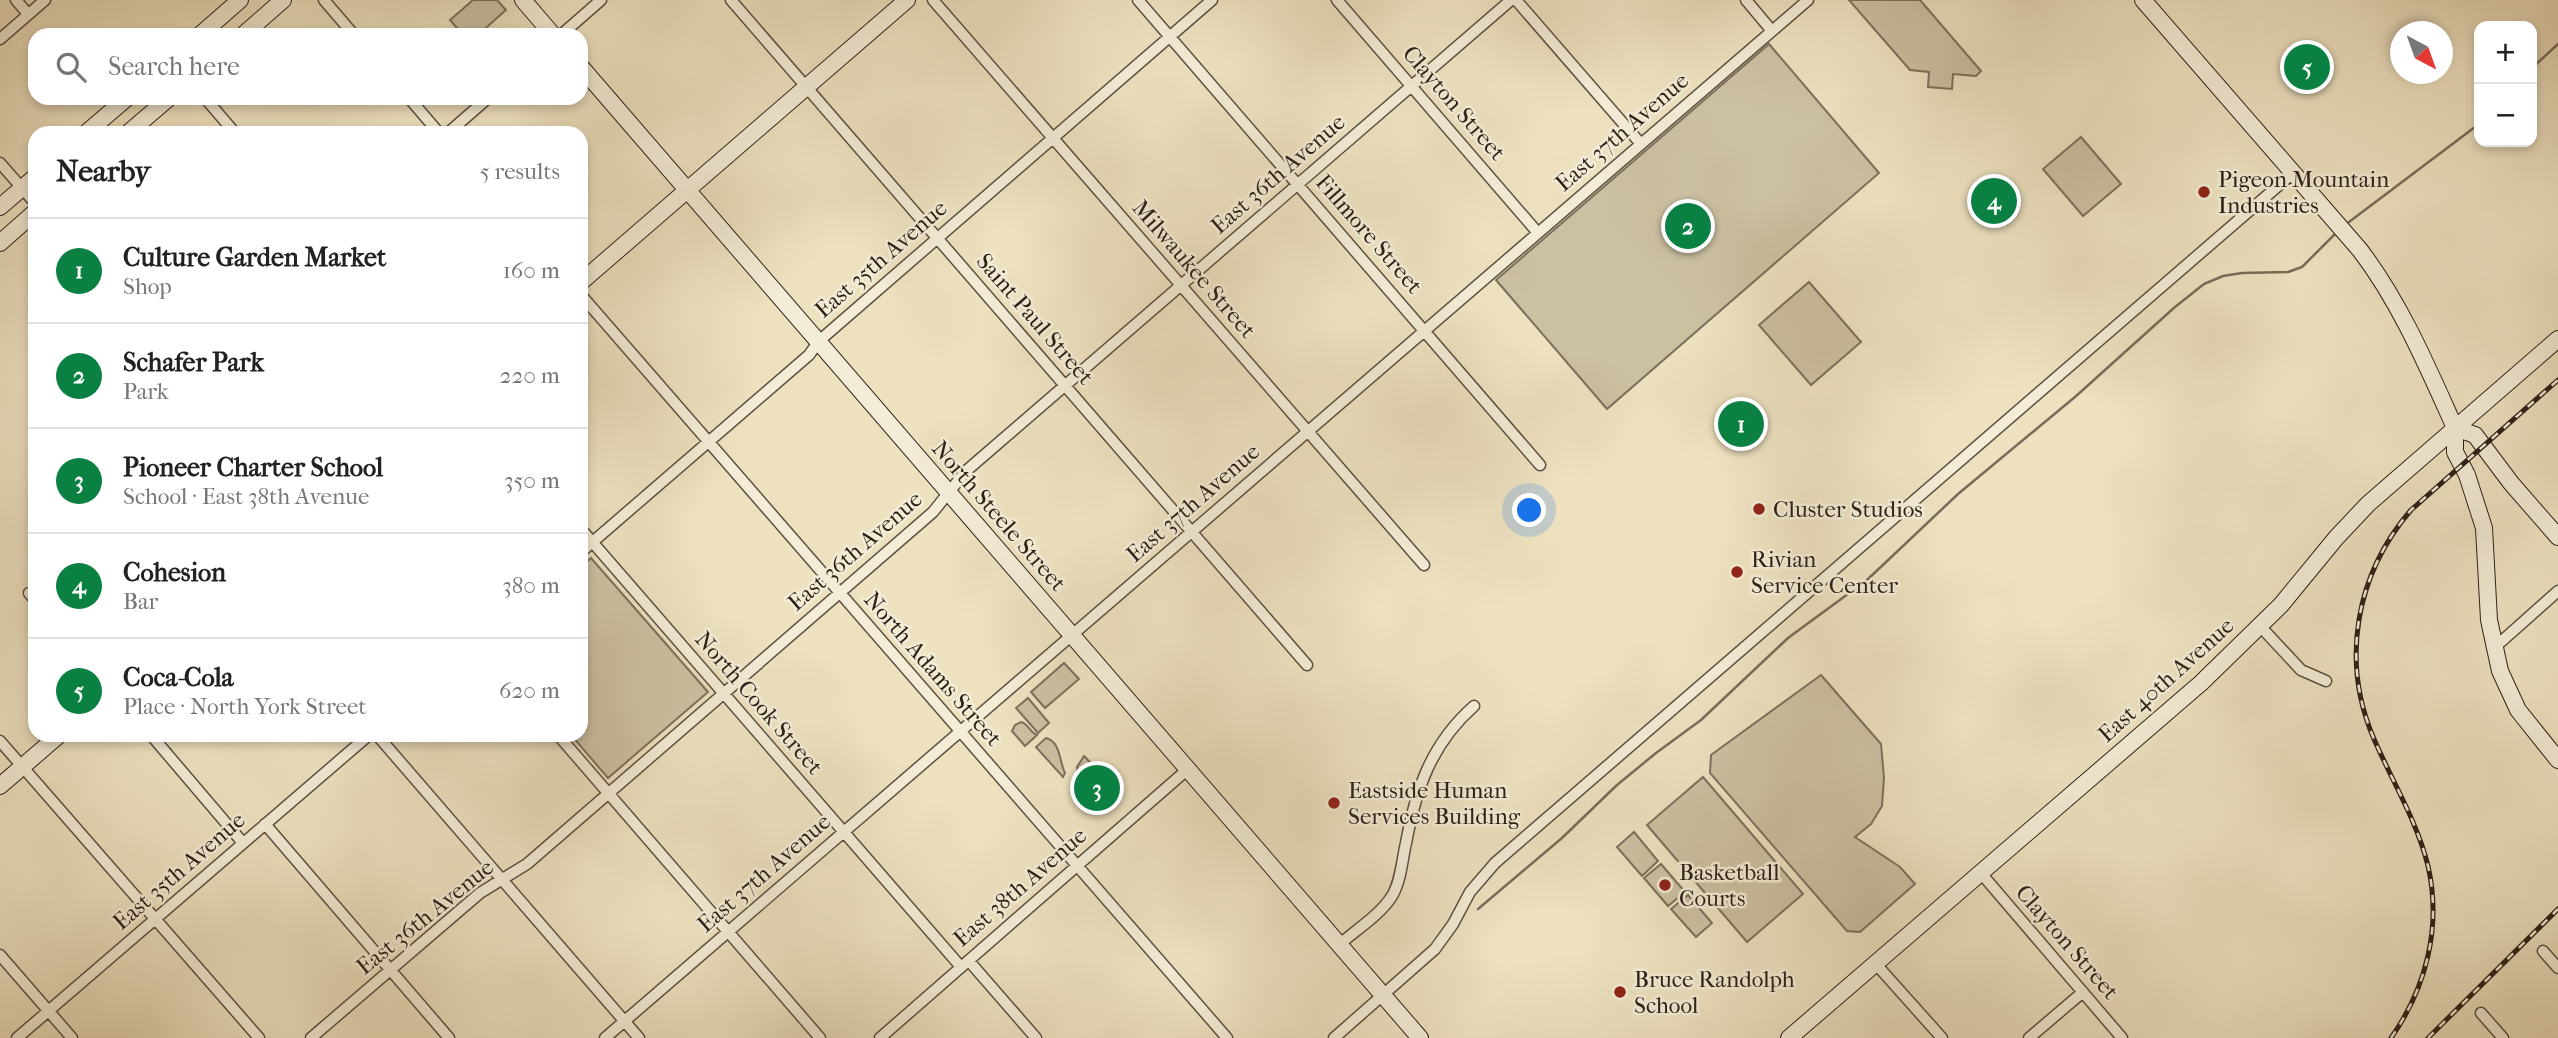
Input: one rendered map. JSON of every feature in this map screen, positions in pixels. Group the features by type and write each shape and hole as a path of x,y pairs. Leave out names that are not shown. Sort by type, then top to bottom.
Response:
{"street":[{"path":"16,0 29,14"},
{"path":"0,39 45,0"},
{"path":"208,28 240,0"},
{"path":"251,28 283,0"},
{"path":"324,0 348,28"},
{"path":"523,0 547,28"},
{"path":"569,28 601,0"},
{"name":"Saint Paul Street","path":"731,0 1307,665"},
{"path":"588,276 907,0"},
{"name":"Milwaukee Street","path":"933,0 1424,565"},
{"name":"Fillmore Street","path":"1138,0 1540,466"},
{"name":"East 35th Avenue","path":"588,546 1212,0"},
{"name":"Clayton Street","path":"1337,0 1538,233"},
{"path":"1514,0 1641,144"},
{"name":"East 36th Avenue","path":"311,1038 480,893 527,864 609,794 933,512 966,471 1514,0"},
{"path":"1746,0 1772,31"},
{"name":"East 37th Avenue","path":"606,1038 1808,0"},
{"path":"2143,0 2360,250 2389,291 2405,320 2455,428 2455,452 2468,475 2484,528 2489,620 2500,671 2514,702 2558,760"},
{"name":"North Steele Street","path":"588,75 1420,1038"},
{"path":"94,126 119,105"},
{"path":"136,126 161,105"},
{"path":"211,105 229,126"},
{"path":"415,105 433,126"},
{"path":"455,126 480,105"},
{"path":"0,163 28,195"},
{"path":"1334,1038 1387,999 1442,941 1470,892 1495,863 2293,173"},
{"path":"0,208 28,183"},
{"path":"0,243 28,218"},
{"name":"North Adams Street","path":"588,303 1227,1038"},
{"name":"East 40th Avenue","path":"1789,1038 2201,683 2298,586 2348,524 2558,339"},
{"path":"2455,428 2475,435 2511,483 2558,537"},
{"name":"North Cook Street","path":"588,537 844,832 1036,1038"},
{"path":"2494,648 2558,591"},
{"path":"2260,626 2301,670 2326,681"},
{"path":"1340,944 1391,896 1399,877 1422,777 1442,740 1474,706"},
{"path":"0,741 259,1038"},
{"path":"0,786 51,742"},
{"path":"157,742 243,843"},
{"name":"East 35th Avenue","path":"17,1038 357,742"},
{"path":"383,742 639,1038"},
{"path":"564,742 820,1038"},
{"name":"East 38th Avenue","path":"880,1038 1188,769"},
{"path":"265,824 449,1038"},
{"name":"Clayton Street","path":"1980,872 2122,1038"},
{"path":"2543,951 2558,968"},
{"path":"0,955 72,1038"},
{"path":"1875,963 1942,1038"},
{"path":"2029,1038 2082,992"},
{"path":"2480,1013 2502,1038"}],"shaded area":[{"path":"473,0 497,0 506,10 486,28 457,28 450,20"},
{"path":"1849,0 1920,0 1981,71 1976,76 1953,74 1952,89 1928,87 1929,72 1910,70"},
{"path":"1769,44 1879,173 1607,409 1496,280"},
{"path":"2081,137 2121,184 2083,216 2043,169"},
{"path":"1809,282 1861,342 1811,385 1759,325"},
{"path":"591,558 708,692 608,778 577,742 588,742 588,561"},
{"path":"1064,663 1079,679 1045,708 1031,692"},
{"path":"1821,675 1881,744 1884,778 1882,806 1871,824 1855,837 1900,867 1915,884 1860,932 1847,931 1710,773 1711,755"},
{"path":"1028,698 1049,723 1038,733 1016,708"},
{"path":"1021,722 1037,735 1025,746 1012,731 1015,725"},
{"path":"1046,738 1057,748 1065,773 1063,777 1036,747"},
{"path":"1084,756 1097,769 1083,781 1079,779 1077,767"},
{"path":"1703,777 1803,894 1747,942 1647,825"},
{"path":"1634,832 1658,861 1642,876 1617,847"},
{"name":"Basketball Courts","path":"1661,864 1685,892 1668,906 1644,878"},
{"path":"1688,895 1712,923 1696,937 1671,909"}],"waterway":[{"path":"2537,63 2558,44"},
{"path":"2345,225 2474,128"},
{"path":"1478,909 1562,838 1617,785 1701,720 1788,638 1867,580 1958,494 2075,397 2204,284 2223,276 2288,272 2302,267 2337,232"}],"railway":[{"path":"2391,1038 2414,999 2422,978 2432,934 2432,889 2417,833 2374,739 2364,709 2356,649 2366,590 2392,535 2411,510 2558,380"},
{"path":"2428,1038 2558,909"}],"place":[{"name":"Coca-Cola","path":"2307,67"},
{"name":"Pigeon Mountain Industries","path":"2204,192"},
{"name":"Cohesion","path":"1994,201"},
{"name":"Schafer Park","path":"1688,226"},
{"name":"Culture Garden Market","path":"1741,424"},
{"name":"Cluster Studios","path":"1759,509"},
{"name":"Rivian Service Center","path":"1737,572"},
{"name":"Pioneer Charter School","path":"1097,788"},
{"name":"Eastside Human Services Building","path":"1334,803"},
{"name":"Basketball Courts","path":"1665,885"},
{"name":"Bruce Randolph School","path":"1620,992"}]}
